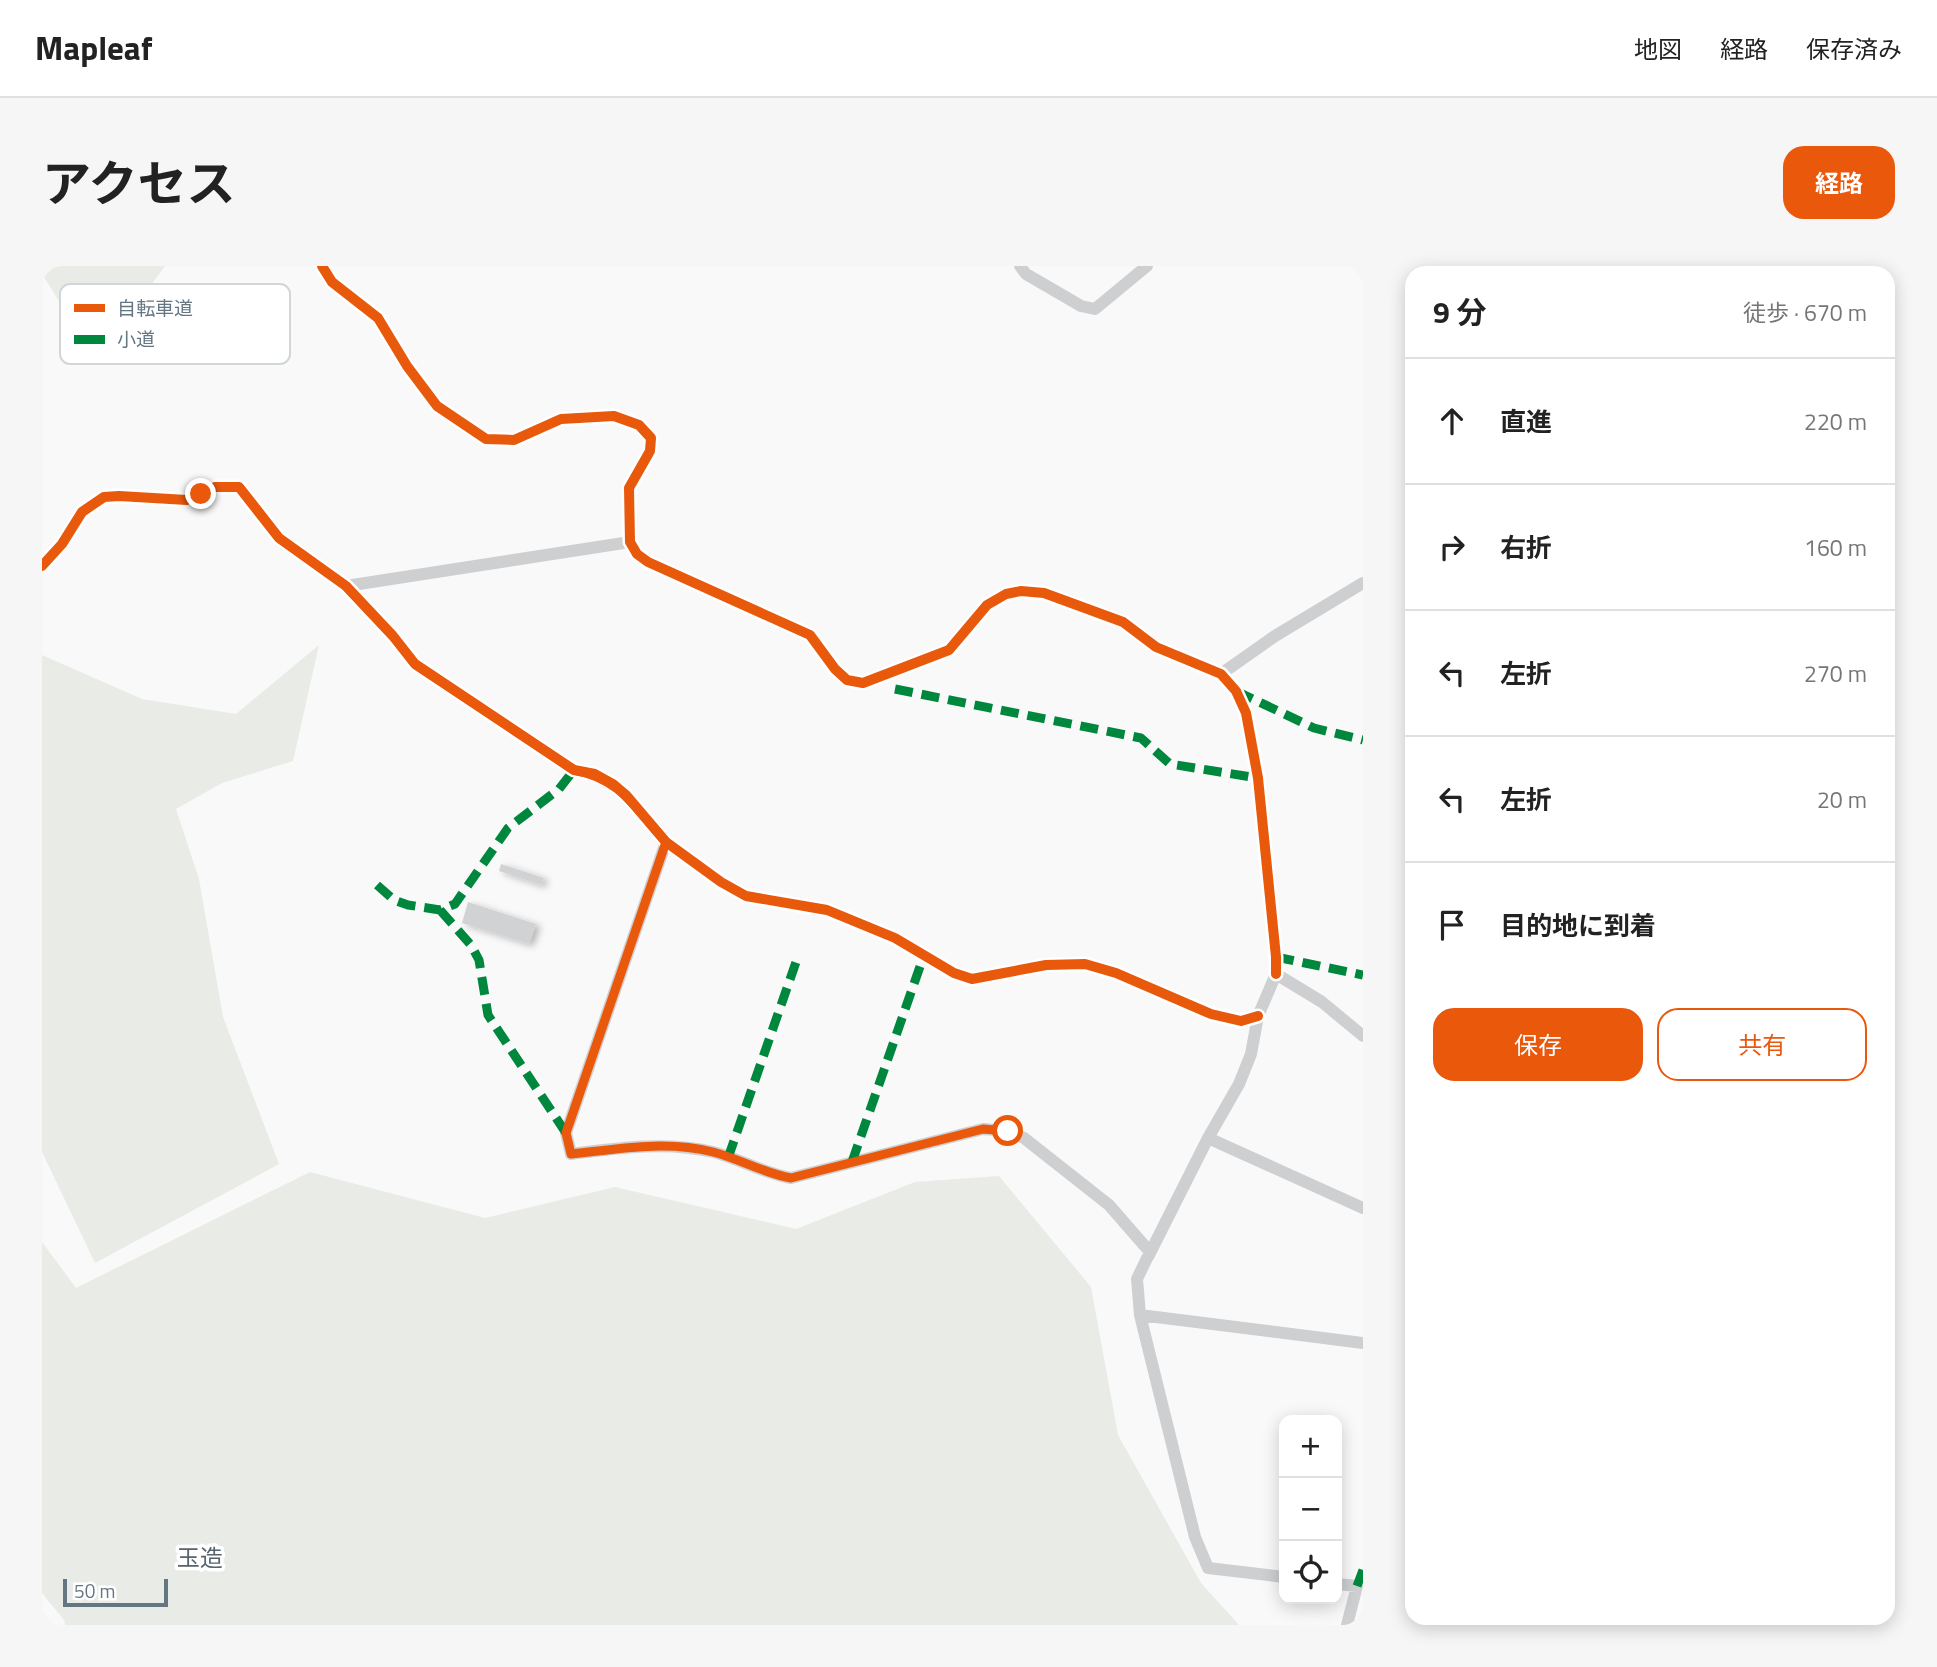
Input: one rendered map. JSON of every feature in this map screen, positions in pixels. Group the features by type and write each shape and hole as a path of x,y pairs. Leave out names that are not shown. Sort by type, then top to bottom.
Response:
{"street":[{"path":"322,266 332,282 378,318 407,366 437,406 486,439 514,440 561,419 614,416 639,425 650,438 650,451 629,488 630,542 637,554 648,562 810,635 835,669 847,680 863,683 949,650 987,605 1006,594 1021,591 1044,593 1123,622 1156,647 1221,674 1236,691 1246,713 1259,792 1276,974 1258,1016 1251,1054 1239,1083 1208,1138 1137,1279"},
{"path":"1020,266 1026,274 1081,306 1095,309 1147,266"},
{"path":"42,566 62,544 82,512 104,497 187,500 215,487 239,487 279,538 346,586 415,664 574,770 595,774 613,784 666,842 721,882 746,896 827,910 895,938 939,965 972,979 1045,965 1085,964 1115,973 1212,1014 1241,1021 1258,1016"},
{"path":"346,586 630,542"},
{"path":"1221,674 1275,636 1363,583"},
{"path":"666,842 566,1133 571,1154 649,1145 713,1152 772,1175 791,1178 983,1129 1008,1131 1024,1138 1109,1205 1150,1252 1137,1279 1140,1315 1195,1537 1208,1567 1279,1576"},
{"path":"1276,974 1322,1002 1363,1036"},
{"path":"1208,1138 1363,1208"},
{"path":"1140,1315 1363,1343"},
{"path":"1342,1584 1357,1586 1347,1625"}],"shaded area":[{"path":"42,266 165,266 152,284 60,284 60,303 42,274"},
{"path":"319,645 293,761 222,783 176,809 199,879 223,1017 279,1164 95,1263 42,1152 42,655 142,699 236,714"},
{"path":"310,1172 485,1218 615,1187 796,1229 915,1182 999,1176 1091,1287 1118,1435 1201,1583 1239,1625 65,1625 64,1620 42,1593 42,1242 76,1288"}],"building":[{"path":"501,864 544,878 541,885 499,871"},
{"path":"468,902 536,924 529,944 462,923"}],"marked path":[{"path":"895,689 1141,738 1170,764 1258,778"},
{"path":"1236,691 1314,728 1363,740"},
{"path":"377,885 394,900 408,905 440,910 455,904 508,828 559,789 574,770"},
{"path":"440,910 471,945 479,960 488,1015 566,1133"},
{"path":"852,1162 924,955"},
{"path":"1276,957 1363,975"},
{"path":"728,1158 796,962"},
{"path":"1357,1586 1363,1570"}],"cycle path":[{"path":"322,266 332,282 378,318 407,366 437,406 486,439 514,440 561,419 614,416 639,425 651,438 650,451 629,488 630,542 637,554 648,562 810,635 835,669 847,680 863,683 949,650 987,605 1006,594 1021,591 1044,593 1123,622 1156,647 1221,674 1236,691 1246,713 1258,778 1276,974"},
{"path":"42,566 62,544 82,512 104,497 187,500 215,487 239,487 279,538 346,586 415,664 574,770 595,774 613,784 626,795 666,842 721,882 746,896 827,910 895,938 954,973 972,979 1046,965 1085,964 1116,973 1211,1014 1241,1021 1258,1016"}],"district":[{"name":"玉造","path":"200,1558"}],"route":[{"path":"201,494 215,487 239,487 279,538 346,586 415,664 574,770 595,774 613,784 666,842 566,1133 571,1154 649,1145 713,1152 772,1175 791,1178 983,1129 1008,1131"}]}
